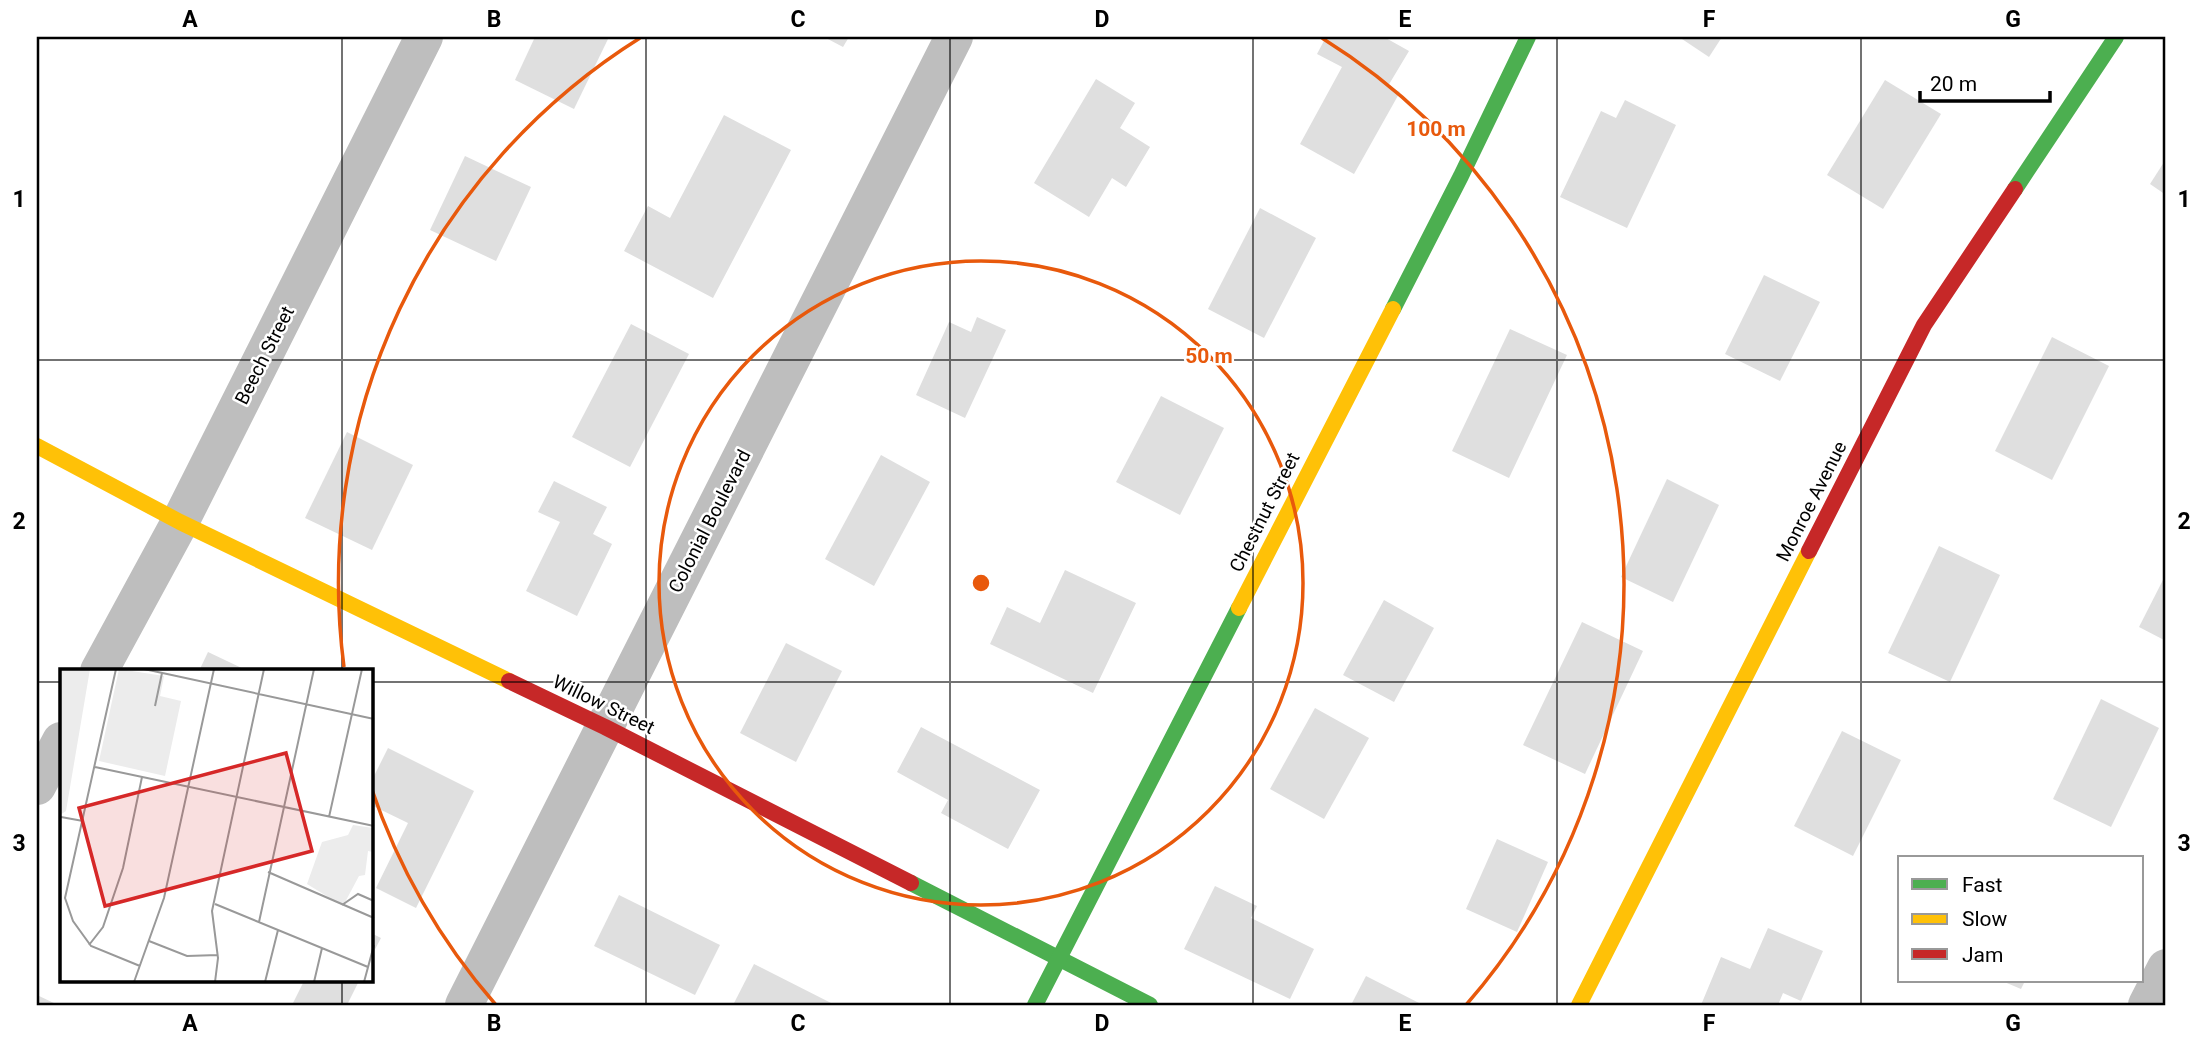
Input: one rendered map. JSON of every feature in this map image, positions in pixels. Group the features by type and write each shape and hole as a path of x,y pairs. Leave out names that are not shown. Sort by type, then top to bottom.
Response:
{"street":[{"name":"Beech Street","path":"100,669 180,522 424,37"},
{"name":"Colonial Boulevard","path":"464,1005 954,37"},
{"name":"Chestnut Street","path":"1035,1005 1461,176 1528,37"},
{"name":"Monroe Avenue","path":"1579,1005 1924,325 2116,37"},
{"name":"Willow Street","path":"37,446 180,522 605,727 1150,1005"},
{"path":"37,786 60,743"},
{"path":"2147,1005 2166,968"}],"building":[{"path":"535,37 609,37 574,109 515,80"},
{"path":"824,37 849,37 843,47"},
{"path":"1326,37 1384,37 1409,51 1388,86 1400,92 1354,174 1300,144 1342,67 1317,54"},
{"path":"1679,37 1722,37 1709,57"},
{"path":"1096,79 1135,103 1120,128 1150,147 1126,187 1112,178 1089,217 1034,183"},
{"path":"1885,80 1941,114 1883,209 1827,175"},
{"path":"1625,100 1676,125 1627,228 1560,197 1601,111 1616,118"},
{"path":"724,115 791,150 713,298 624,251 648,206 670,218"},
{"path":"465,156 531,187 496,261 430,230"},
{"path":"2166,159 2166,195 2150,184"},
{"path":"1260,208 1316,238 1264,338 1208,309"},
{"path":"1764,275 1820,302 1780,381 1725,354"},
{"path":"977,317 1006,330 965,418 916,395 949,322 971,332"},
{"path":"631,324 689,354 630,467 572,437"},
{"path":"1510,329 1567,355 1509,478 1452,451"},
{"path":"2052,337 2109,366 2052,480 1995,451"},
{"path":"1161,396 1224,428 1180,515 1116,482"},
{"path":"347,432 413,465 372,550 305,518"},
{"path":"881,455 930,482 874,586 825,559"},
{"path":"1667,479 1719,505 1673,602 1621,577"},
{"path":"554,481 607,507 593,534 612,544 577,616 526,591 560,522 538,512"},
{"path":"1939,546 2000,575 1950,682 1888,653"},
{"path":"1065,570 1136,603 1093,693 990,644 1007,607 1040,623"},
{"path":"2166,574 2166,641 2139,627"},
{"path":"1384,600 1434,628 1394,702 1343,675"},
{"path":"1582,622 1643,651 1585,774 1523,745"},
{"path":"786,643 842,671 796,762 740,733"},
{"path":"208,652 244,669 200,669"},
{"path":"2101,699 2159,728 2111,827 2053,799"},
{"path":"1315,708 1369,738 1324,819 1270,789"},
{"path":"921,727 1040,790 1008,849 941,813 948,800 897,772"},
{"path":"1842,731 1901,760 1853,856 1794,826"},
{"path":"388,748 474,791 416,908 376,888 408,823 373,806 373,778"},
{"path":"1497,839 1548,862 1517,932 1466,909"},
{"path":"1215,886 1257,906 1251,918 1314,949 1290,999 1184,949"},
{"path":"619,895 720,945 695,995 594,946"},
{"path":"1768,928 1823,951 1801,1001 1783,993 1778,1005 1701,1005 1721,957 1750,969"},
{"path":"373,934 381,938 373,953"},
{"path":"754,964 835,1005 733,1005"},
{"path":"1366,976 1423,1005 1351,1005"},
{"path":"304,982 358,982 347,1005 292,1005"},
{"path":"2004,982 2024,982 2021,989"},
{"path":"37,995 58,1005 37,1005"}],"traffic: fast":[{"path":"1393,309 1528,37"},
{"path":"2015,189 2116,37"},
{"path":"1035,1005 1239,608"},
{"path":"911,883 1150,1005"}],"traffic: slow":[{"path":"1239,608 1393,309"},
{"path":"37,446 180,522 509,681"},
{"path":"1579,1005 1809,551"}],"traffic: jam":[{"path":"1809,551 1924,325 2015,189"},
{"path":"509,681 911,883"}]}
